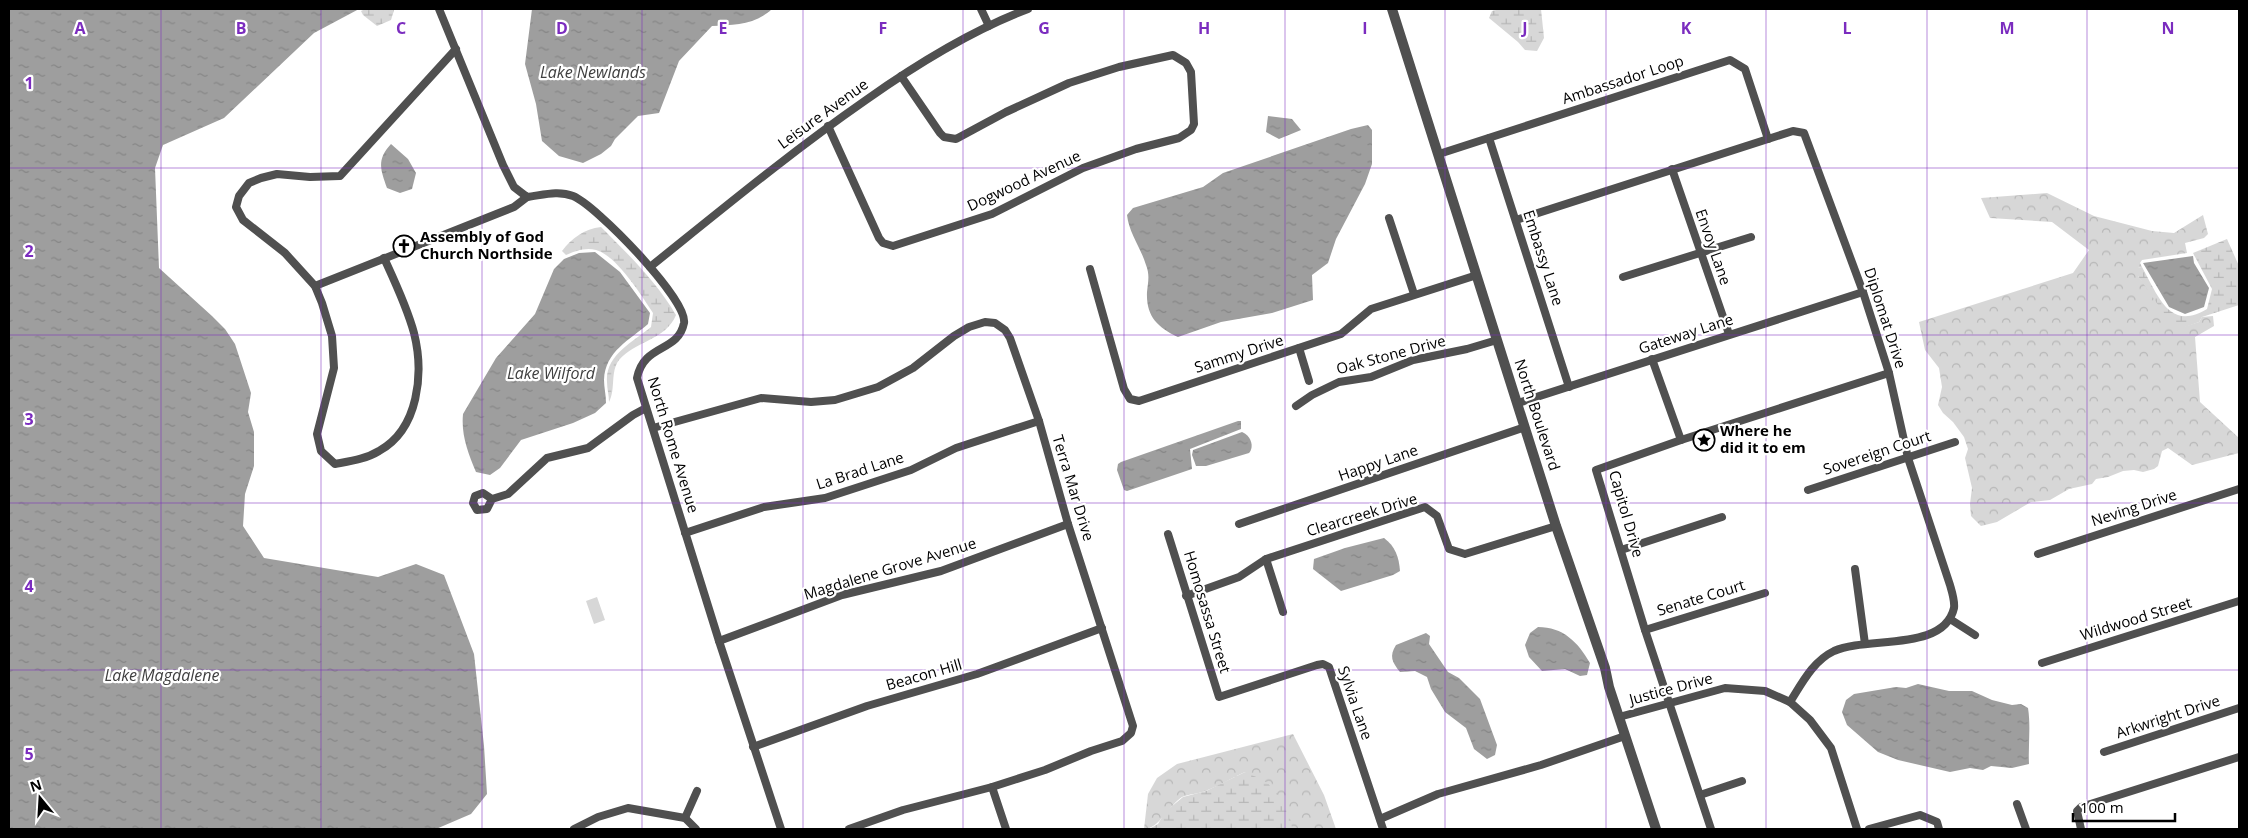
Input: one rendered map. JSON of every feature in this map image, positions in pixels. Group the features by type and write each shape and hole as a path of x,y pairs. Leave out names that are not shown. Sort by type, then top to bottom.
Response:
{"street":[{"path":"315,286 514,207 527,197 514,187 503,165 439,9"},
{"path":"981,9 989,26"},
{"name":"Leisure Avenue","path":"650,267 782,160 901,76 947,48 989,26 1028,9"},
{"name":"North Boulevard","path":"1392,9 1556,526 1605,668 1656,829"},
{"path":"384,258 414,334 418,377 417,397 409,418 393,440 381,450 361,460 335,464 321,451 317,434 334,368 332,336 315,286 285,253 243,220 236,207 239,196 249,183 277,174 310,177 340,176 456,49"},
{"name":"Dogwood Avenue","path":"828,126 880,238 888,245 899,246 992,214 1091,165 1186,134 1191,130 1195,118 1192,78 1186,63 1173,55 1140,61 1088,76 1050,91 1006,112 961,138 950,140 940,133 901,76"},
{"name":"Ambassador Loop","path":"1439,154 1730,60 1745,69 1768,138"},
{"name":"Diplomat Drive","path":"1516,220 1768,138 1793,131 1804,133 1863,292 1889,373 1908,458 1950,585 1954,606 1950,619"},
{"name":"Embassy Lane","path":"1489,138 1569,387"},
{"name":"Envoy Lane","path":"1672,169 1729,334"},
{"name":"North Rome Avenue","path":"527,197 556,192 573,196 588,206 634,249 682,308 685,320 681,333 674,341 647,356 639,367 637,378 753,747 781,829"},
{"path":"1389,218 1414,294"},
{"path":"1623,276 1751,237"},
{"name":"Sammy Drive","path":"1090,269 1124,389 1130,399 1139,401 1341,334 1371,309 1477,275"},
{"name":"Gateway Lane","path":"1518,403 1863,292"},
{"name":"Terra Mar Drive","path":"653,428 761,398 811,402 835,400 878,387 913,368 954,336 985,322 995,323 1005,330 1010,338 1134,726 1122,741 992,787 903,810 849,829"},
{"name":"Oak Stone Drive","path":"1296,406 1312,395 1339,382 1370,378 1412,360 1467,349 1498,340"},
{"path":"1299,348 1309,380"},
{"path":"1652,359 1681,440"},
{"name":"Capitol Drive","path":"1712,829 1645,630 1596,470 1681,440 1889,373"},
{"path":"492,499 508,494 548,458 588,448 633,415 646,408"},
{"name":"La Brad Lane","path":"685,533 764,507 825,498 911,470 956,448 1038,421"},
{"name":"Happy Lane","path":"1238,524 1526,428"},
{"name":"Sovereign Court","path":"1808,490 1955,442"},
{"name":"Neving Drive","path":"2038,554 2239,489"},
{"name":"Clearcreek Drive","path":"1186,596 1239,577 1266,559 1425,507 1437,516 1449,549 1464,554 1556,526"},
{"path":"1621,550 1722,517"},
{"name":"Magdalene Grove Avenue","path":"719,640 842,595 941,571 1068,524"},
{"name":"Homosassa Street","path":"1168,534 1219,697"},
{"path":"1266,559 1283,612"},
{"path":"1855,569 1866,644"},
{"name":"Senate Court","path":"1645,630 1764,593"},
{"name":"Wildwood Street","path":"2042,663 2239,601"},
{"path":"1790,702 1807,675 1822,658 1842,648 1932,635 1950,619 1975,635"},
{"name":"Beacon Hill","path":"753,747 867,706 978,674 1102,628"},
{"name":"Sylvia Lane","path":"1219,697 1317,665 1323,664 1329,667 1383,829"},
{"name":"Justice Drive","path":"1619,717 1725,688 1765,691 1790,702 1810,720 1830,748 1857,829"},
{"name":"Arkwright Drive","path":"2104,752 2239,708"},
{"path":"1380,819 1438,794 1541,765 1625,736"},
{"path":"2080,829 2077,811 2081,807 2239,757"},
{"path":"1700,795 1742,781"},
{"path":"992,787 1006,829"},
{"path":"685,818 697,791"},
{"path":"2017,804 2026,829"},
{"path":"574,829 598,817 628,808 685,818 696,829"},
{"path":"1869,829 1920,815 1937,822 1939,829"}],"green space":[{"path":"365,9 394,10 391,20 377,26 363,15 361,11"},
{"path":"1500,9 1541,9 1544,38 1537,51 1525,50 1489,18 1492,11"},
{"path":"2047,193 2094,216 2152,231 2174,233 2203,215 2208,234 2204,238 2185,243 2187,253 2142,260 2140,263 2142,267 2138,268 2138,276 2180,328 2199,322 2202,317 2213,316 2214,326 2195,337 2200,402 2239,438 2239,453 2192,465 2168,448 2162,451 2158,466 2154,469 2143,472 2134,470 2123,471 2096,479 2092,484 2069,489 2050,500 2031,502 1997,522 1981,526 1971,516 1972,488 1965,458 1968,449 1964,437 1938,405 1942,387 1939,368 1925,350 1919,322 2073,273 2089,250 2052,222 1990,218 1981,198"},
{"path":"601,227 651,279 676,315 665,330 633,348 619,360 616,365 609,402 607,382 610,364 621,350 651,327 653,313 628,277 604,253 584,249 566,255 562,251 579,235"},
{"path":"2227,239 2239,266 2239,305 2202,317 2199,322 2180,329 2172,325 2138,276 2138,268 2142,267 2166,307 2174,313 2183,316 2194,315 2207,309 2212,289 2193,253"},
{"path":"597,597 605,620 594,624 586,601"},
{"path":"1293,734 1324,795 1336,829 1292,829 1245,772 1210,789 1182,797 1159,821 1144,829 1148,794 1157,778 1177,764"},
{"path":"1245,772 1264,781 1279,796 1287,810 1292,829 1149,829 1158,824 1165,812 1183,797 1206,791"}],"water":[{"name":"Lake Magdalene","path":"9,9 359,9 314,33 224,118 163,145 155,168 159,268 225,329 235,344 251,393 248,412 254,432 254,466 245,494 243,526 264,558 378,577 416,564 444,575 474,654 487,794 471,814 436,829 9,829"},
{"name":"Lake Newlands","path":"532,9 772,9 751,21 712,26 679,61 659,113 638,116 615,139 611,146 601,154 583,163 559,156 542,141 536,104 525,64"},
{"path":"1268,116 1292,119 1301,130 1279,139 1266,132"},
{"path":"1368,125 1372,130 1372,164 1365,184 1336,239 1328,263 1312,275 1313,300 1272,313 1221,322 1178,337 1164,329 1154,320 1148,308 1147,269 1128,222 1127,215 1133,208 1203,187 1223,173 1351,129"},
{"path":"391,144 408,159 416,173 412,189 400,193 387,188 381,165 383,155"},
{"name":"Lake Wilford","path":"595,252 620,272 650,313 648,324 620,347 609,361 605,370 604,380 606,403 595,413 573,423 521,440 500,468 490,475 476,472 464,437 463,414 496,358 535,314 554,269 564,259 579,253"},
{"path":"2193,256 2194,263 2209,288 2204,307 2185,314 2169,307 2143,263"},
{"path":"1241,421 1241,429 1190,449 1192,469 1127,491 1124,490 1117,470 1118,464 1121,462"},
{"path":"1242,432 1251,441 1252,447 1249,453 1206,466 1196,466 1192,455 1193,450"},
{"path":"1384,538 1394,548 1399,561 1400,571 1393,575 1341,591 1313,569 1314,559 1345,548"},
{"path":"1538,627 1555,630 1575,642 1590,663 1587,675 1580,676 1565,669 1542,671 1529,657 1525,645 1530,633"},
{"path":"1426,633 1430,636 1429,644 1448,672 1459,678 1480,699 1497,745 1495,755 1487,759 1474,749 1466,728 1445,712 1431,689 1427,677 1415,671 1400,672 1395,665 1392,656 1396,645"},
{"path":"1918,684 1949,691 1972,691 1992,700 2012,705 2021,704 2028,708 2029,764 2012,768 1991,766 1983,770 1970,768 1950,772 1898,760 1878,752 1847,725 1842,712 1846,700 1854,694 1896,687 1906,688"}],"place":[{"name":"Assembly of God Church Northside","path":"404,246"},
{"name":"Where he did it to em","path":"1704,440"}]}
